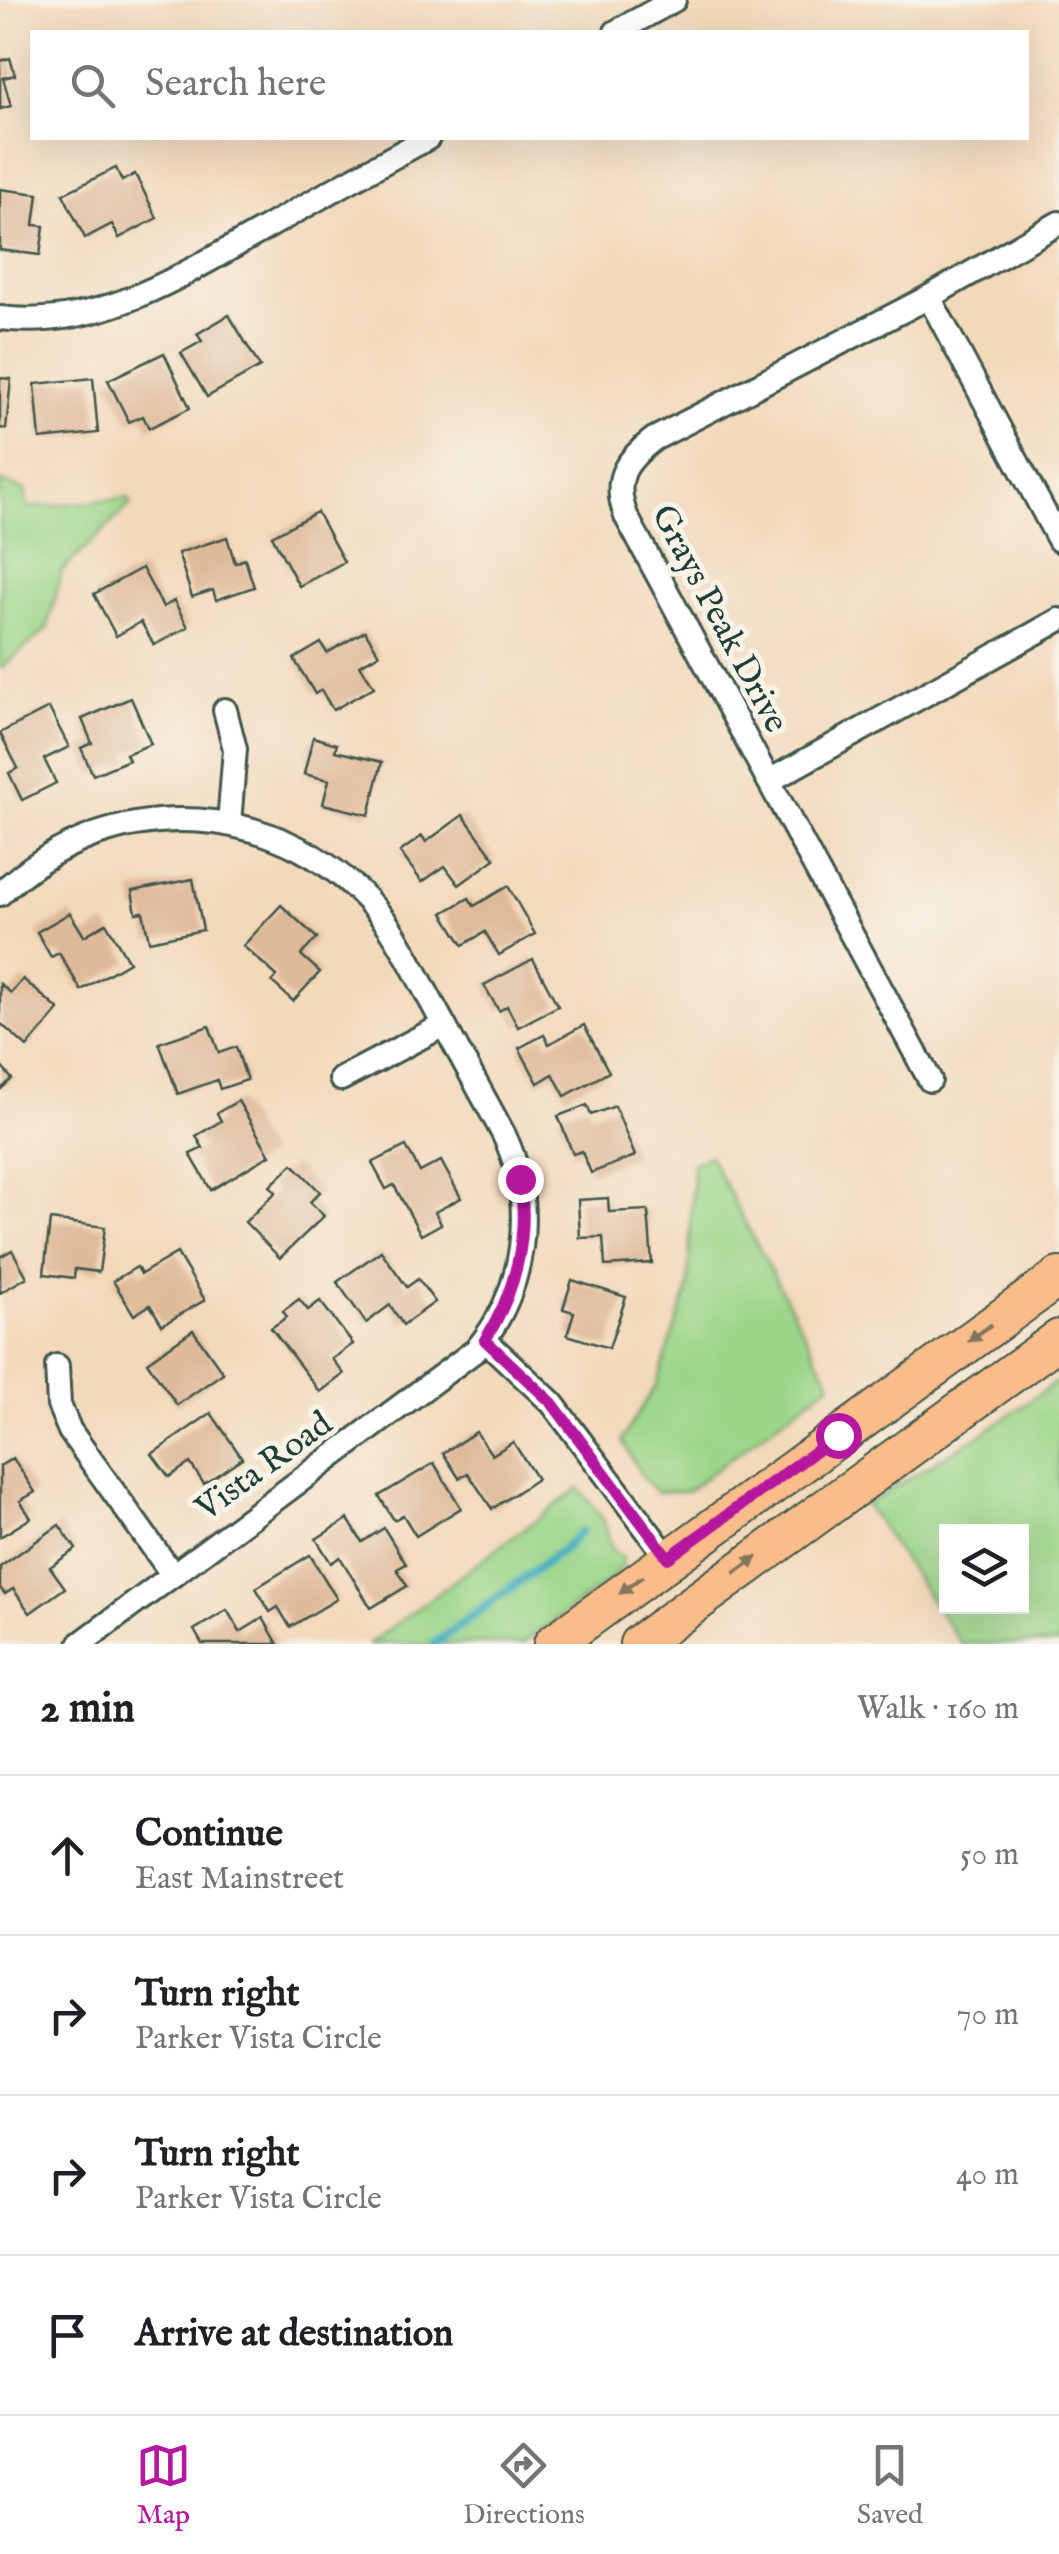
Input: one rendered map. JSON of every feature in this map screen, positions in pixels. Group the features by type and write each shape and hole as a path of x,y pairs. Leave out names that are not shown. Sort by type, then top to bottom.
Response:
{"main road":[{"path":"553,1644 1059,1276"},
{"path":"639,1644 1059,1338"}],"street":[{"path":"620,30 674,0"},
{"path":"0,318 66,318 134,299 424,140"},
{"name":"Grays Peak Drive","path":"930,1080 626,516 620,499 621,478 630,457 654,439 929,297 1059,223"},
{"path":"929,297 1059,540"},
{"path":"769,781 1059,620"},
{"path":"224,710 235,749 229,824"},
{"path":"0,894 61,848 106,830 158,820 229,824 301,851 353,886 396,938 512,1150 523,1197 522,1237 514,1280 485,1340 552,1403 668,1558"},
{"path":"341,1079 444,1025"},
{"name":"Vista Road","path":"80,1644 461,1362 485,1340"},
{"path":"57,1366 58,1405 70,1431 173,1575"}],"green space":[{"path":"0,481 25,490 28,508 129,498 131,504 62,571 47,629 0,669"},
{"path":"709,1155 831,1383 687,1491 656,1492 641,1475 622,1440 657,1383 688,1289 693,1164"},
{"path":"1059,1380 1059,1644 961,1644 940,1614 1029,1614 1029,1524 939,1524 939,1612 866,1505 991,1428"},
{"path":"579,1488 604,1521 612,1550 623,1558 612,1578 522,1644 369,1644"}],"building":[{"path":"10,58 15,75 3,78 11,106 0,109 0,61"},
{"path":"116,168 122,181 135,174 157,218 119,238 112,224 85,238 63,194"},
{"path":"0,189 38,194 34,225 44,226 40,255 0,250"},
{"path":"229,315 260,367 207,397 181,353 202,341 197,334"},
{"path":"164,353 190,408 149,428 143,416 129,422 108,380"},
{"path":"0,378 11,379 6,429 0,428"},
{"path":"93,378 98,433 40,439 35,384"},
{"path":"317,512 344,562 299,586 272,536"},
{"path":"227,537 235,563 245,559 254,587 216,600 213,590 192,597 178,553"},
{"path":"142,568 163,607 174,601 188,627 154,645 141,622 116,636 94,594"},
{"path":"365,631 379,654 360,665 374,687 333,710 321,690 315,694 294,659 321,643 327,653"},
{"path":"131,698 151,744 126,754 129,760 93,775 81,748 92,743 82,719"},
{"path":"49,708 69,747 44,759 56,783 22,800 9,773 18,768 0,733"},
{"path":"313,737 337,744 335,751 382,762 369,815 323,804 329,780 304,774"},
{"path":"463,815 495,859 459,885 445,866 422,882 400,852 422,836 426,842"},
{"path":"193,879 203,930 149,941 143,912 136,913 132,891"},
{"path":"508,886 535,934 499,955 485,932 463,945 443,913 469,898 474,906"},
{"path":"281,905 317,938 301,955 320,972 293,1001 272,982 277,976 243,946"},
{"path":"70,913 84,936 106,923 129,962 81,990 59,953 51,957 37,932"},
{"path":"533,959 558,1006 518,1027 507,1006 499,1011 484,985"},
{"path":"23,979 59,1010 27,1047 0,1023 0,984 11,993"},
{"path":"584,1025 609,1072 565,1096 553,1074 538,1083 519,1048 544,1035 549,1044"},
{"path":"209,1026 219,1053 236,1047 247,1080 220,1089 217,1080 178,1094 159,1043"},
{"path":"0,1065 12,1079 0,1090"},
{"path":"238,1101 270,1155 211,1190 190,1154 203,1148 196,1136 221,1121 217,1113"},
{"path":"587,1105 591,1115 615,1106 635,1156 591,1173 582,1151 573,1154 558,1116"},
{"path":"406,1146 420,1172 441,1161 461,1198 435,1212 441,1224 421,1235 394,1185 386,1189 372,1163"},
{"path":"293,1164 320,1192 310,1202 324,1216 280,1258 245,1222 276,1192 270,1186"},
{"path":"608,1198 609,1212 648,1210 652,1263 605,1266 603,1237 580,1238 578,1200"},
{"path":"50,1220 105,1227 99,1272 75,1269 74,1278 44,1274"},
{"path":"12,1250 27,1277 0,1293 0,1257"},
{"path":"381,1251 407,1287 418,1279 435,1302 403,1325 390,1305 366,1323 337,1282"},
{"path":"177,1253 205,1300 162,1325 150,1305 134,1315 113,1281 137,1267 141,1274"},
{"path":"572,1280 626,1297 609,1348 567,1335 574,1312 563,1309"},
{"path":"299,1299 308,1310 320,1301 353,1344 332,1359 344,1374 320,1392 271,1328 287,1317 283,1311"},
{"path":"193,1330 223,1373 177,1405 147,1362"},
{"path":"211,1413 242,1458 204,1484 190,1463 169,1477 152,1454"},
{"path":"476,1432 492,1455 513,1442 537,1479 492,1509 468,1473 459,1478 443,1453"},
{"path":"13,1458 35,1492 20,1501 31,1518 0,1537 0,1466"},
{"path":"434,1463 461,1508 416,1536 403,1515 394,1520 379,1496"},
{"path":"348,1519 362,1542 384,1528 406,1564 397,1569 407,1586 371,1608 340,1557 331,1563 316,1539"},
{"path":"59,1525 76,1549 50,1567 65,1588 30,1613 13,1589 5,1594 0,1588 0,1567"},
{"path":"310,1555 337,1599 290,1627 278,1607 270,1612 256,1588"},
{"path":"227,1610 240,1632 263,1618 278,1644 202,1644 194,1630"}],"waterway":[{"path":"434,1644 565,1548 581,1531"}],"route":[{"path":"520,1179 524,1214 514,1280 485,1340 552,1403 668,1558 838,1435"}]}
